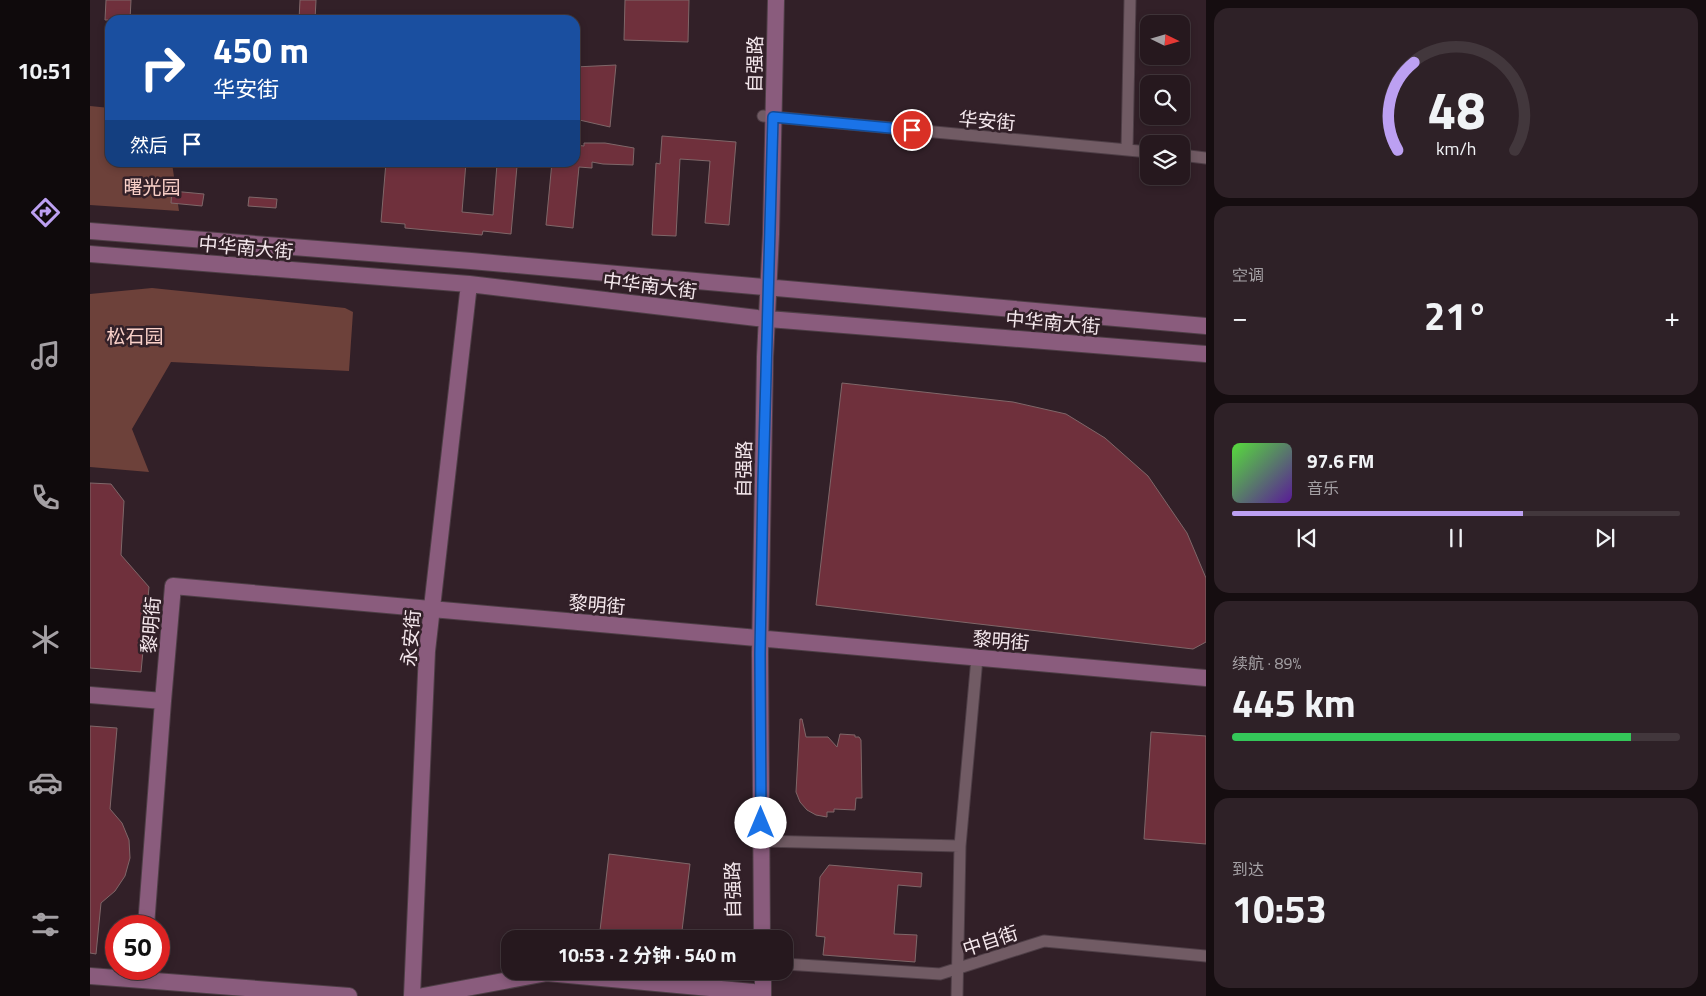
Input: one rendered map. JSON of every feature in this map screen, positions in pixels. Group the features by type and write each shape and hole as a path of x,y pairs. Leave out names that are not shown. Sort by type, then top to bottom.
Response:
{"main road":[{"name":"自强路","path":"766,0 768,117"},
{"name":"自强路","path":"752,930 755,638 762,318 768,117 776,0"},
{"name":"中华南大街","path":"90,231 471,261 1206,326"},
{"name":"中华南大街","path":"90,254 469,284 762,318 1206,354"},
{"name":"永安街","path":"412,996 427,661 469,284"},
{"name":"黎明街","path":"163,701 173,586 1206,678"},
{"name":"自强路","path":"755,638 762,930"},
{"path":"90,695 163,701 147,915"},
{"path":"423,996 546,972 757,995"},
{"path":"90,976 142,982 349,996"},
{"path":"754,980 757,995"},
{"path":"757,995 761,980"}],"street":[{"path":"1127,150 1130,0"},
{"name":"华安街","path":"768,117 1140,151"},
{"path":"1190,157 1206,158"},
{"path":"957,996 960,846 976,658"},
{"path":"761,841 960,846"},
{"name":"中自街","path":"793,965 940,974 1044,941 1206,956"}],"green space":[{"name":"曙光园","path":"90,106 105,108 105,167 173,167 179,211 90,205"},
{"name":"松石园","path":"152,288 345,308 353,312 349,371 171,362 132,429 149,472 90,467 90,294"}],"building":[{"path":"106,0 131,0 130,15 105,15"},
{"path":"300,0 316,0 315,15 299,15"},
{"path":"625,0 689,0 688,42 624,40"},
{"path":"616,65 610,127 580,120 580,67"},
{"path":"662,136 736,142 729,225 705,223 710,161 680,159 676,236 652,235 656,163 660,164"},
{"path":"584,143 605,143 634,148 633,165 592,162 592,168 579,167 580,146 584,146"},
{"path":"386,167 466,167 462,212 493,215 497,167 517,167 511,234 483,231 482,235 405,228 405,224 381,222"},
{"path":"552,167 579,167 573,228 546,225"},
{"path":"172,191 204,194 202,206 171,203"},
{"path":"249,197 277,199 276,208 248,206"},
{"path":"842,383 1013,402 1066,414 1105,438 1148,476 1187,533 1206,578 1206,642 1193,649 816,605"},
{"path":"90,483 111,484 124,501 121,555 149,587 141,672 90,668"},
{"path":"800,719 802,719 806,737 828,737 837,747 840,734 855,735 855,737 859,737 861,740 862,798 856,798 855,810 834,809 834,812 827,812 827,817 816,815 807,810 800,802 796,792"},
{"path":"90,726 117,728 110,809 122,823 129,840 130,858 125,876 115,891 101,903 96,954 90,953"},
{"path":"1151,732 1206,736 1206,844 1144,839"},
{"path":"609,854 690,864 682,930 600,930"},
{"path":"829,865 922,873 921,887 898,885 894,934 917,935 915,962 823,955 825,937 816,936 820,877"}],"route":[{"path":"761,823 760,654 765,357 771,234 773,117 912,130"}]}
